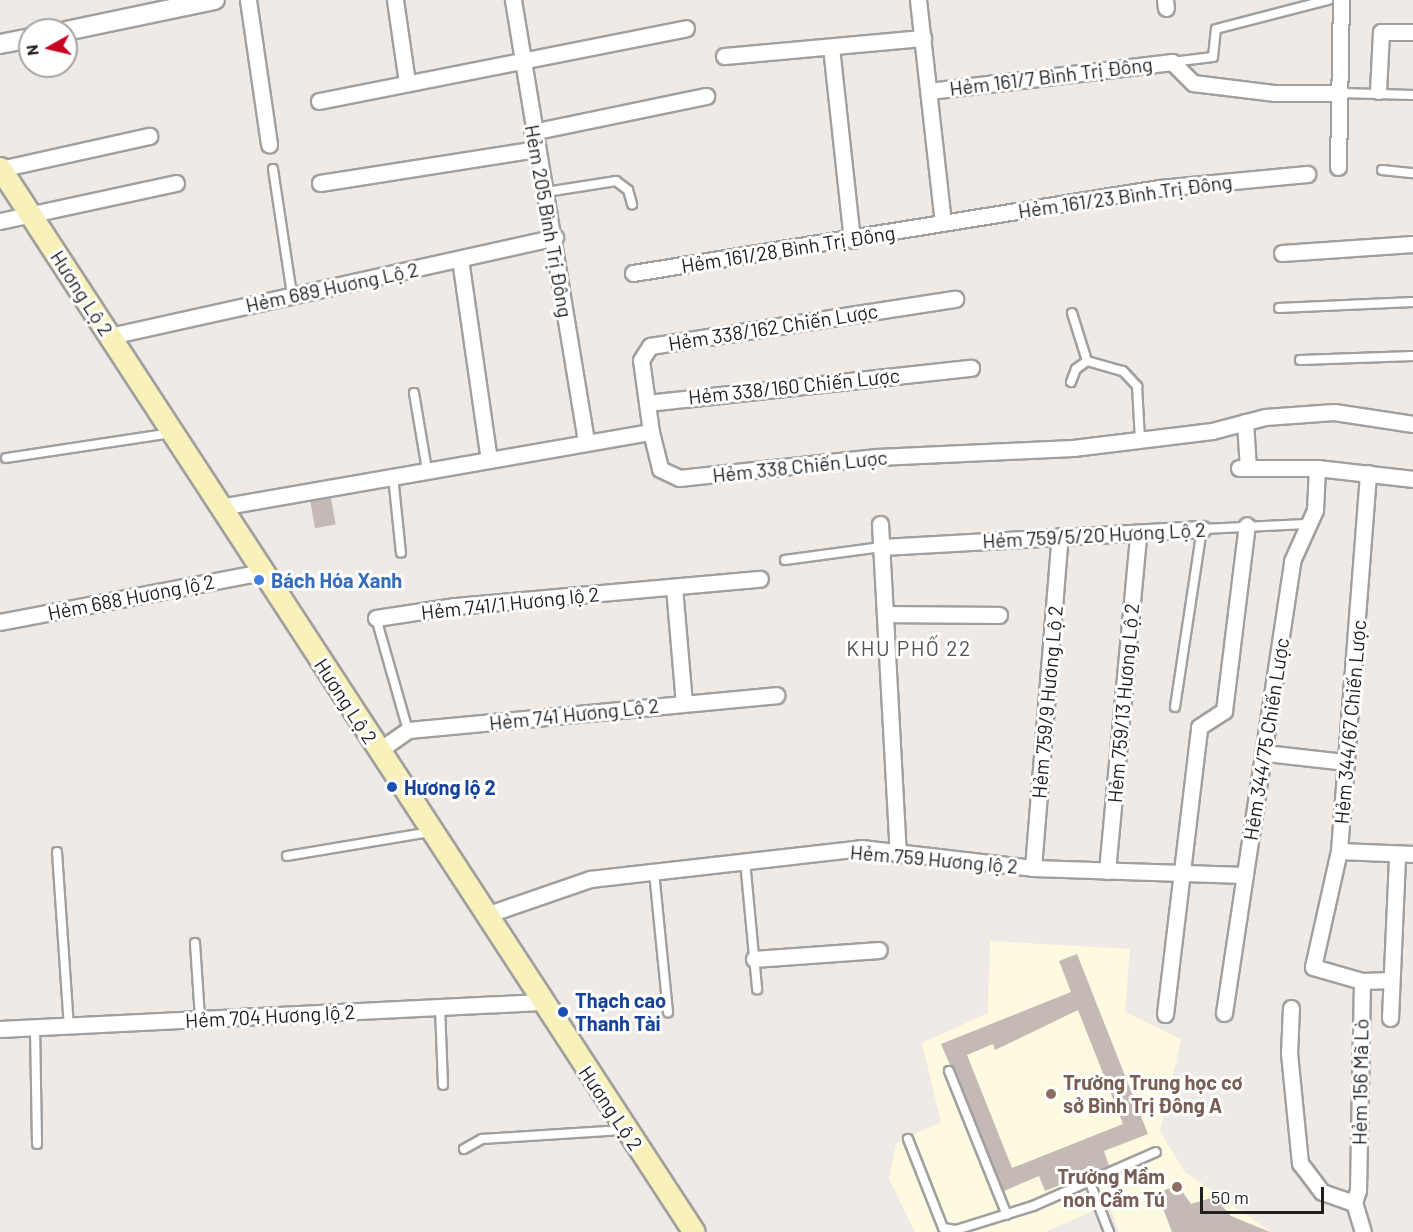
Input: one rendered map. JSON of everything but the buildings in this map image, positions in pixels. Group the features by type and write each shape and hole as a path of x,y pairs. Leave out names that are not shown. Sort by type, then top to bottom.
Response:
{"main road":[{"name":"Hương Lộ 2","path":"0,169 486,915 540,1002 694,1232"}],"street":[{"path":"78,29 215,0"},
{"path":"248,0 270,144"},
{"path":"395,0 407,82"},
{"name":"Hẻm 205 Bình Trị Đông","path":"513,0 532,132 555,237 586,442"},
{"path":"918,0 943,223"},
{"path":"1338,167 1341,0"},
{"path":"319,101 522,58 686,28"},
{"path":"1378,92 1381,32 1413,32"},
{"path":"724,56 922,38"},
{"path":"0,44 18,40"},
{"path":"831,47 852,240"},
{"path":"1173,62 1192,83 1275,93 1341,93"},
{"name":"Hẻm 161/7 Bình Trị Đông","path":"929,91 1173,62"},
{"path":"532,132 706,96"},
{"path":"0,169 149,136"},
{"path":"320,183 537,149"},
{"name":"Hẻm 161/23 Bình Trị Đông","path":"943,223 1159,188 1307,174"},
{"path":"0,221 176,183"},
{"name":"Hẻm 161/28 Bình Trị Đông","path":"633,273 852,240 943,223"},
{"name":"Hẻm 689 Hương Lộ 2","path":"110,336 555,237"},
{"path":"1282,253 1413,244"},
{"path":"459,259 489,460"},
{"name":"Hẻm 338/162 Chiến Lược","path":"646,403 641,360 650,346 955,299"},
{"name":"Hẻm 338/160 Chiến Lược","path":"646,403 971,368"},
{"path":"220,507 651,432 646,403"},
{"name":"Hẻm 338 Chiến Lược","path":"651,432 660,469 679,478 877,457 1073,448 1140,440 1245,422 1334,412 1413,424"},
{"path":"1245,422 1244,468 1317,468 1413,479"},
{"name":"Hẻm 344/75 Chiến Lược","path":"1224,1013 1265,753 1292,561 1315,510 1317,468"},
{"name":"Hẻm 344/67 Chiến Lược","path":"1362,981 1312,967 1340,851 1368,473"},
{"path":"880,524 898,855"},
{"path":"1166,1014 1199,726 1224,711 1247,525"},
{"name":"Hẻm 759/5/20 Hương Lộ 2","path":"881,547 1202,529"},
{"name":"Hẻm 759/13 Hương Lộ 2","path":"1107,871 1138,534"},
{"name":"Hẻm 759/9 Hương Lộ 2","path":"1033,868 1060,536"},
{"name":"Hẻm 688 Hương lộ 2","path":"0,622 262,572"},
{"name":"Hẻm 741/1 Hương lộ 2","path":"376,618 760,579"},
{"path":"674,587 684,703"},
{"path":"885,614 999,615"},
{"name":"Hẻm 741 Hương Lộ 2","path":"378,751 408,730 776,695"},
{"path":"1265,753 1345,762"},
{"name":"Hẻm 759 Hương lộ 2","path":"486,915 590,879 861,848 898,855 1033,868 1182,875 1245,875"},
{"path":"1340,851 1413,854"},
{"path":"1390,1018 1397,855"},
{"path":"754,960 879,950"},
{"path":"1362,981 1391,980"},
{"name":"Hẻm 156 Mã Lò","path":"1362,981 1358,1190 1354,1203 1363,1232"},
{"name":"Hẻm 704 Hương lộ 2","path":"0,1029 540,1002"},
{"path":"1291,1008 1289,1053 1300,1163 1322,1192 1354,1203"}],"lane":[{"path":"1173,62 1213,57 1216,29 1328,0"},
{"path":"1341,93 1378,92 1413,95"},
{"path":"273,169 292,294"},
{"path":"1382,170 1413,173"},
{"path":"546,192 616,181 628,190 632,204"},
{"path":"1279,308 1413,302"},
{"path":"1072,313 1087,362"},
{"path":"1300,360 1413,356"},
{"path":"1071,382 1076,369 1087,362 1123,371 1137,386 1140,440"},
{"path":"414,393 427,470"},
{"path":"6,458 172,433"},
{"path":"393,476 401,553"},
{"name":"Hẻm 759/5/20 Hương Lộ 2","path":"1202,529 1247,525 1307,524"},
{"path":"1175,707 1202,529"},
{"path":"785,560 881,547"},
{"name":"Hẻm 741/1 Hương lộ 2","path":"376,618 408,730"},
{"path":"287,856 432,832"},
{"path":"57,852 69,1026"},
{"path":"745,861 757,989"},
{"path":"654,872 668,1012"},
{"path":"195,943 200,1019"},
{"path":"440,1007 443,1085"},
{"path":"35,1028 37,1144"},
{"path":"949,1071 1007,1215"},
{"path":"464,1149 482,1139 625,1130"},
{"path":"908,1139 943,1228 956,1230 1007,1215 1090,1184 1156,1152"},
{"path":"1090,1184 1109,1232"}],"shaded area":[{"name":"Trường Trung học cơ sở Bình Trị Đông A","path":"990,941 1130,949 1125,1012 1181,1039 1160,1131 1184,1171 1271,1232 1119,1232 1109,1204 1045,1232 915,1232 889,1179 896,1143 941,1122 922,1043 988,1013"}],"place":[{"name":"Bách Hóa Xanh","path":"259,580"},
{"name":"Hương lộ 2","path":"392,787"},
{"name":"Thạch cao Thanh Tài","path":"563,1012"},
{"name":"Trường Trung học cơ sở Bình Trị Đông A","path":"1051,1094"},
{"name":"Trường Mầm non Cẩm Tú","path":"1177,1187"}],"district":[{"name":"KHU PHỐ 22","path":"909,648"}]}
